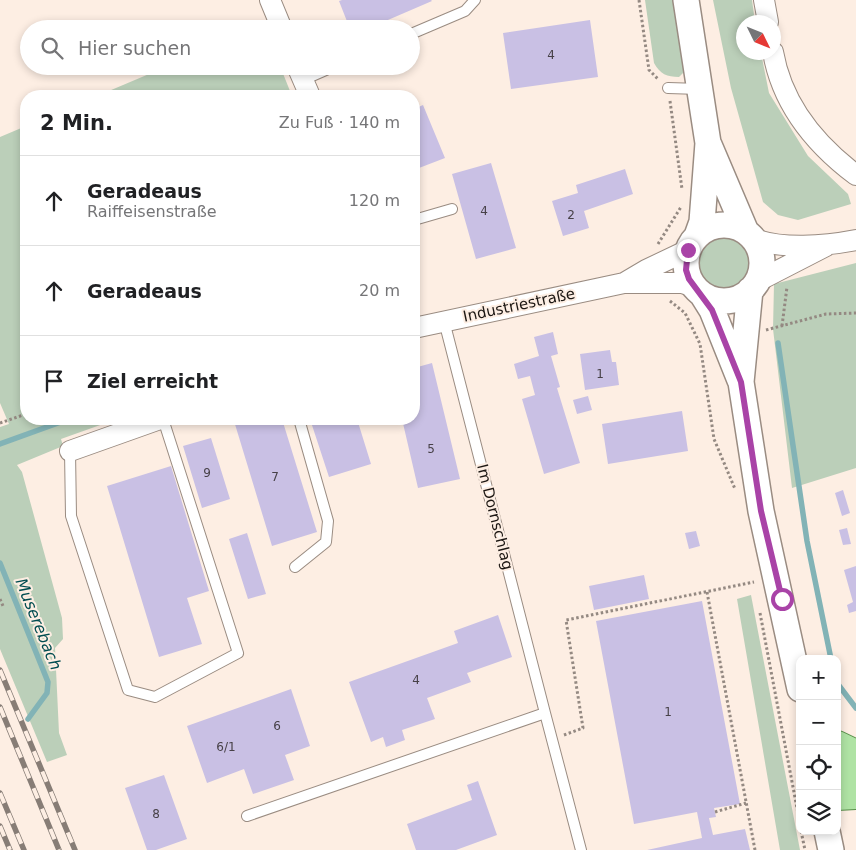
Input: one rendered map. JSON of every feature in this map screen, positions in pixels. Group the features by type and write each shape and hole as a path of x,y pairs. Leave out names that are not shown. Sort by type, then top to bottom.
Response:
{"main road":[{"path":"841,747 856,754"},
{"path":"841,778 856,772"},
{"path":"841,796 856,795"}],"street":[{"path":"270,0 278,20"},
{"path":"686,0 708,143 702,222 693,243 686,270 712,310 741,382 761,511 796,671"},
{"path":"764,0 767,15"},
{"path":"776,60 801,122 830,155 856,176"},
{"path":"708,143 749,235 761,255 762,264 753,286 741,382"},
{"path":"693,243 716,226 727,225 767,244 826,246 856,240"},
{"name":"Industriestraße","path":"624,283 693,243"},
{"path":"698,291 718,300 727,301 743,296 753,286 826,246"},
{"name":"Industriestraße","path":"420,327 624,283 682,283 698,291"},
{"path":"70,451 144,425"},
{"path":"828,835 831,850"}],"lane":[{"path":"420,30 465,11 475,0"},
{"path":"304,81 317,75"},
{"path":"668,88 700,90"},
{"path":"420,218 452,209"},
{"name":"Im Dornschlag","path":"444,321 581,850"},
{"path":"70,451 72,516 128,690 155,697 238,653 163,425"},
{"path":"295,567 326,542 328,521 301,425"},
{"path":"247,816 545,713"}],"path":[{"path":"789,266 782,326 826,314 856,313"},
{"path":"664,284 665,298 684,312 700,344 714,439 738,497"},
{"path":"0,423 20,416"},
{"path":"752,573 755,592"},
{"path":"552,740 584,728 566,620 754,582"},
{"path":"707,592 755,850"},
{"path":"0,600 3,606"},
{"path":"759,611 796,803"},
{"path":"715,812 746,803"},
{"path":"802,835 804,850"}],"green space":[{"path":"645,0 674,0 686,70 679,77 664,74 654,63"},
{"path":"713,0 752,0 754,15 736,15 736,60 762,60 769,93 808,156 848,194 851,204 798,220 778,215 763,202 731,88"},
{"path":"147,75 284,75 290,90 111,90"},
{"path":"20,129 20,425 100,425 61,439 63,446 17,465 22,472 62,618 63,639 55,648 59,733 67,755 47,762 0,649 0,427 9,424 0,403 0,137"},
{"path":"725,238 735,240 743,246 749,254 751,264 749,274 743,282 735,288 725,290 715,288 707,282 701,274 699,264 701,254 707,246 715,240"},
{"path":"856,263 856,468 792,488 773,329 774,284"},
{"path":"751,595 800,850 780,850 737,599"}],"building":[{"path":"339,1 432,1 388,20 346,20"},
{"path":"590,20 598,77 511,89 503,33"},
{"path":"423,105 445,158 420,168 420,106"},
{"path":"491,163 516,248 476,259 452,174"},
{"path":"625,169 633,194 584,211 589,228 563,236 552,201 578,193 576,185"},
{"path":"553,332 558,354 551,356 560,387 557,388 580,463 544,474 522,399 535,395 530,376 518,379 514,364 539,356 534,337"},
{"path":"610,350 612,362 616,362 619,385 585,390 580,354"},
{"path":"432,363 460,479 418,488 403,425 420,425 420,366"},
{"path":"588,396 592,410 577,414 573,400"},
{"path":"682,411 688,451 608,464 602,424"},
{"path":"235,425 284,425 317,532 272,546"},
{"path":"312,425 359,425 371,464 329,477"},
{"path":"211,438 230,499 202,508 183,446"},
{"path":"171,466 209,591 187,598 202,644 159,657 107,486"},
{"path":"843,490 850,513 842,516 835,493"},
{"path":"847,528 851,544 843,545 839,530"},
{"path":"696,531 700,546 689,549 685,533"},
{"path":"247,533 266,594 248,599 229,539"},
{"path":"856,566 856,611 849,613 847,605 853,602 844,570"},
{"path":"644,575 649,599 594,610 589,586"},
{"path":"702,601 740,804 714,808 716,817 709,818 713,835 745,829 750,850 647,850 702,838 697,812 634,824 596,621"},
{"path":"498,615 512,657 467,673 471,682 427,698 435,719 402,730 405,740 386,747 383,737 371,742 349,682 458,643 454,631"},
{"path":"291,689 310,746 285,755 294,780 253,794 244,769 207,783 187,726"},
{"path":"164,775 187,839 156,850 147,850 125,788"},
{"path":"478,781 497,835 456,850 416,850 407,824 472,800 467,785"}],"waterway":[{"path":"778,343 807,541 830,655"},
{"name":"Muserebach","path":"0,444 52,425"},
{"name":"Muserebach","path":"0,563 48,682 47,693 28,719"},
{"path":"841,688 856,708"}],"railway":[{"path":"0,670 75,850"},
{"path":"0,707 59,850"},
{"path":"0,793 24,850"},
{"path":"0,826 10,850"}],"route":[{"path":"688,250 686,270 689,279 702,294 712,310 741,382 761,511 782,599"}]}
